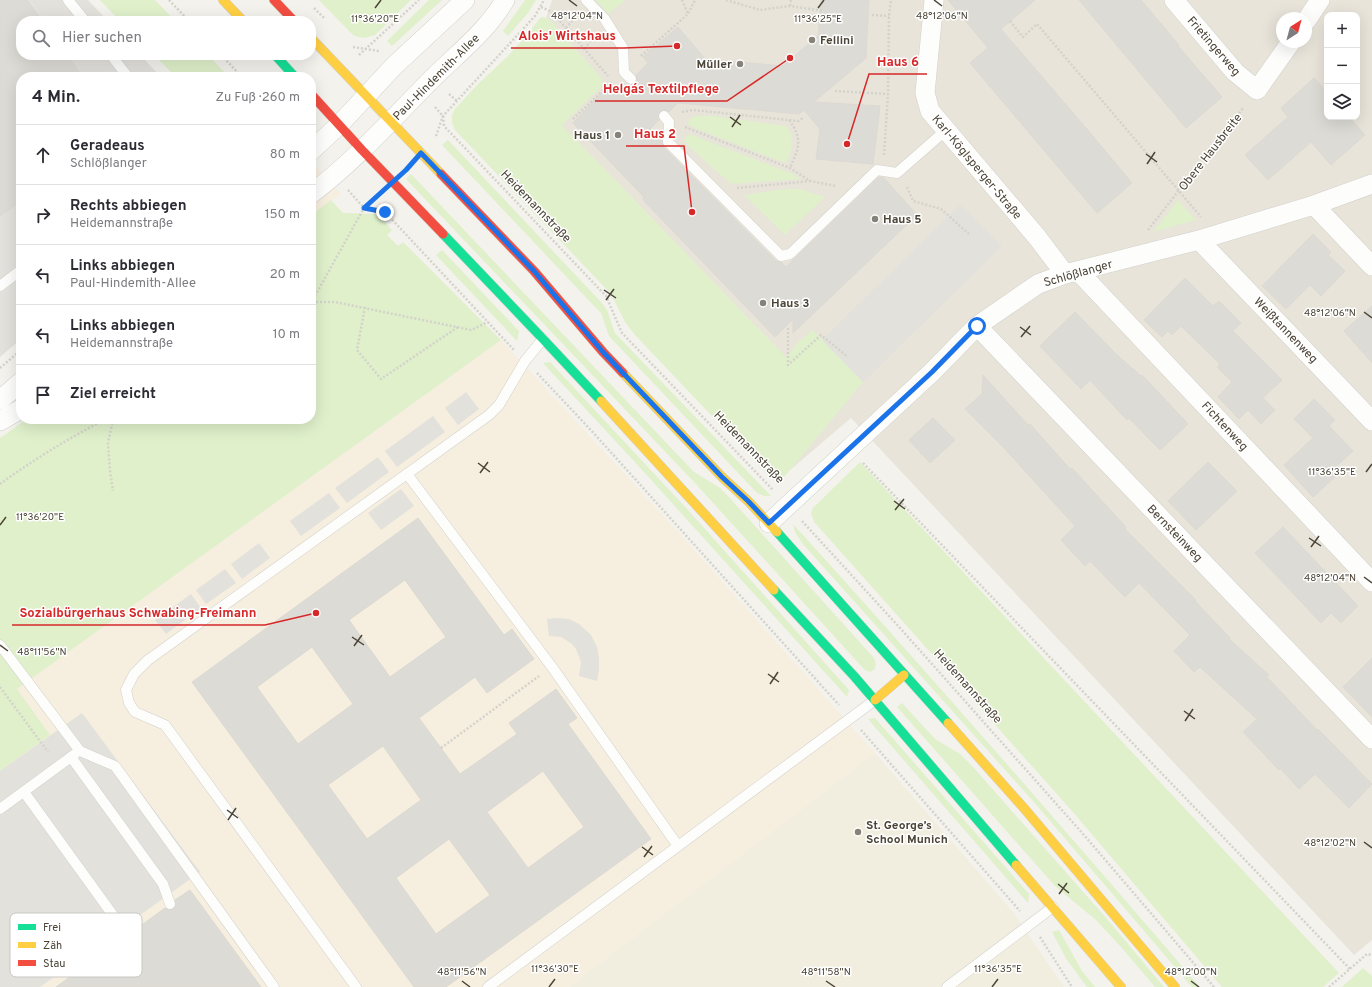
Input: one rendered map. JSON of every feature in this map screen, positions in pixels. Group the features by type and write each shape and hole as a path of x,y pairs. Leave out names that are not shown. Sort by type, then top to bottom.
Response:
{"main road":[{"path":"223,0 238,16"},
{"path":"274,0 289,16"},
{"path":"316,43 534,271 603,352 722,477 769,523 1023,807 1176,987"},
{"path":"280,60 291,72"},
{"path":"316,100 392,182 543,339 876,700 1121,987"},
{"path":"876,700 904,675"}],"street":[{"path":"316,146 339,125 394,66 465,0"},
{"name":"Paul-Hindemith-Allee","path":"316,190 362,150 486,27 505,0"},
{"name":"Karl-Köglsperger-Straße","path":"934,0 925,93 930,111 1032,232 1072,272"},
{"name":"Frietingerweg","path":"1174,0 1234,72 1257,90"},
{"path":"1312,12 1320,0"},
{"path":"1257,90 1287,48"},
{"name":"Schlößlanger","path":"769,523 932,372 977,326 1038,284 1072,272 1208,237 1314,205 1372,184"},
{"path":"1314,205 1372,266"},
{"name":"Weißtannenweg","path":"1208,237 1372,421"},
{"name":"Fichtenweg","path":"1072,272 1372,582"},
{"name":"Bernsteinweg","path":"977,326 1372,739"},
{"path":"0,421 16,412"}],"lane":[{"path":"68,0 81,16"},
{"path":"586,0 604,18 622,48 627,76"},
{"path":"115,60 124,72"},
{"path":"667,119 668,142 781,256 790,254 878,170 897,173 946,131"},
{"path":"0,286 16,274"},
{"path":"356,987 165,725 135,712 129,703 126,690 134,674 148,660 489,415 499,405 524,361 543,339"},
{"path":"407,474 552,667 678,846"},
{"path":"0,645 80,751 115,766 274,987"},
{"path":"488,987 876,700"},
{"path":"0,809 80,751"},
{"path":"71,757 163,884 170,904"},
{"path":"24,792 111,913"},
{"path":"947,987 1053,907"}],"path":[{"path":"169,0 184,16"},
{"path":"366,50 420,0"},
{"path":"421,153 437,135 443,116 535,16 544,0"},
{"path":"682,0 688,14"},
{"path":"627,76 688,14 694,0"},
{"path":"726,0 760,10 790,6 824,11"},
{"path":"790,6 791,0"},
{"path":"884,160 888,94 890,0"},
{"path":"312,5 327,21"},
{"path":"541,7 552,12 612,82 573,119"},
{"path":"872,15 889,16"},
{"path":"1010,21 1023,37 1037,24 1179,191 1208,237"},
{"path":"506,36 512,42"},
{"path":"352,47 366,50 378,50 394,66"},
{"path":"226,60 237,72"},
{"name":"Obere Hausbreite","path":"1126,259 1257,90"},
{"path":"835,91 888,94"},
{"name":"Heidemannstraße","path":"420,92 443,116 444,126 606,296 622,333 788,505 1084,835 1214,987"},
{"path":"449,94 457,101"},
{"path":"667,119 683,111 693,110 798,121 803,118"},
{"path":"667,119 790,168 810,181"},
{"path":"789,120 796,130 799,141 796,155 790,168"},
{"path":"334,175 364,208 385,212 620,463 850,718 1034,927 1072,987"},
{"path":"716,190 810,181 858,189"},
{"path":"316,294 364,208 392,182"},
{"path":"906,185 913,201 941,208 970,235"},
{"path":"316,303 335,302 365,307 471,330 488,322"},
{"path":"365,307 357,350 381,379 458,327"},
{"path":"788,328 788,365 821,335 848,357"},
{"path":"0,368 16,354"},
{"path":"0,484 24,467 96,424"},
{"path":"112,424 108,443 110,471 114,491"},
{"path":"849,449 1350,969"},
{"path":"441,748 552,667"},
{"path":"0,687 58,767"},
{"path":"1329,987 1367,954 1372,955"}],"shaded area":[{"path":"29,0 88,0 103,16 40,16"},
{"path":"552,0 1372,0 1372,940 1354,955 851,418 776,482 631,329 615,296 467,105 543,28"},
{"path":"71,60 145,60 156,72 80,72"},
{"path":"316,166 341,194 316,212"},
{"path":"16,205 16,343 0,357 0,216"},
{"path":"960,205 1002,246 863,382 822,340"},
{"path":"501,340 681,535 875,753 569,987 0,987 0,700"},
{"path":"466,392 479,409 458,425 445,408"},
{"path":"433,416 445,432 397,467 385,451"},
{"path":"378,457 389,472 347,503 335,488"},
{"path":"401,489 414,506 381,530 368,513"},
{"path":"329,493 340,508 301,536 290,521"},
{"path":"259,543 270,558 242,579 231,564"},
{"path":"225,569 236,583 206,604 196,590"},
{"path":"191,594 201,608 166,634 155,620"},
{"path":"547,619 569,619 579,624 591,635 597,647 599,659 597,681 579,676 581,662 576,649 572,644 561,637 549,636"},
{"path":"82,713 200,872 142,914 10,913 10,977 54,977 40,987 0,987 0,771"},
{"name":"St. George’s School Munich","path":"875,753 1013,912 1064,987 569,987"}],"green space":[{"path":"100,0 155,0 170,16 115,16"},
{"path":"319,0 411,0 375,35 364,38 353,35"},
{"path":"429,0 442,0 392,46 387,41"},
{"path":"525,0 536,0 528,13 508,36 503,31"},
{"path":"596,0 626,0 608,14"},
{"path":"542,17 551,21 602,79 603,85 562,125 787,358 796,344 813,330 863,382 785,476 777,479 769,476 635,335 625,322 611,294 455,130 452,123 454,110 477,85 509,55"},
{"path":"159,60 213,60 224,72 171,72"},
{"path":"695,116 713,116 785,126 791,133 792,138 787,161 784,162 777,160 692,127 688,124 689,119"},
{"path":"688,135 692,135 793,174 800,179 731,184 686,144 684,140"},
{"path":"448,140 602,303 607,310 615,333 771,496 765,496 757,493 609,336 601,313 442,145"},
{"path":"411,174 694,472 720,488 728,496 874,658 876,665 874,670 869,672 863,668 695,483 406,179"},
{"path":"784,189 800,189 825,197 785,235 744,195"},
{"path":"331,200 343,213 375,214 381,218 392,230 387,235 398,246 403,242 501,340 17,689 50,735 0,771 0,438 20,424 316,424 316,211"},
{"path":"1178,200 1196,220 1153,232"},
{"path":"442,250 519,331 517,341 436,255"},
{"path":"550,362 688,510 849,690 847,697 644,472 543,363"},
{"path":"860,462 1339,973 1323,987 1222,987 1072,811 815,523 811,514 813,508"},
{"path":"793,524 998,754 1200,987 1192,987 1033,801 802,543 795,532"},
{"path":"902,703 935,739 960,754 973,767 1107,919 1164,987 1155,987 1096,920 1055,886 897,707"},
{"path":"875,718 1029,894 1028,903 868,719"},
{"path":"1059,930 1082,971 1095,987 1087,987 1067,960 1052,932"},
{"path":"1363,968 1372,976 1372,987 1342,987"}],"building":[{"path":"0,0 28,0 39,16 16,16 16,60 71,60 79,72 16,72 16,205 0,216"},
{"path":"821,0 869,0 866,58 814,102 880,106 873,164 816,159 820,129 804,110 799,114 678,103 669,112 663,110 660,111 658,117 659,120 650,129 662,141 663,147 776,261 781,262 786,267 879,177 884,178 917,215 793,333 793,319 775,337 643,200 644,197 573,123 606,88 613,96 626,84 635,84 637,80 636,75 648,63 643,57 678,27 705,59 783,66 818,36"},
{"path":"948,0 1035,0 1001,29 1132,183 1097,213 970,63 988,48"},
{"path":"1079,0 1141,0 1222,97 1186,128"},
{"path":"1314,78 1324,89 1324,120 1352,120 1365,135 1331,165 1311,142 1268,180 1245,155 1288,117 1281,108"},
{"path":"1313,234 1331,252 1328,255 1345,271 1321,296 1310,285 1286,309 1262,286"},
{"path":"1185,278 1213,306 1219,301 1241,323 1233,331 1282,380 1263,398 1275,410 1261,424 1248,410 1239,419 1218,397 1232,382 1217,367 1220,364 1181,326 1172,335 1168,331 1162,337 1144,320"},
{"path":"1372,306 1372,363 1344,331"},
{"path":"1075,312 1116,354 1141,376 1142,375 1188,424 1160,450 1129,418 1127,420 1090,380 1081,389 1040,346"},
{"path":"983,375 1028,425 1030,424 1070,469 1072,468 1126,527 1125,529 1196,600 1195,601 1230,638 1229,639 1269,675 1267,677 1317,730 1318,729 1372,784 1349,808 1315,774 1299,789 1243,732 1257,719 1200,667 1194,672 1174,651 1190,635 1139,583 1125,597 1090,561 1085,566 1061,540 1075,526 1004,448 965,409 982,394"},
{"path":"1314,399 1335,420 1329,426 1353,451 1331,471 1336,476 1313,497 1284,465 1313,438 1294,419"},
{"path":"933,418 955,440 930,463 909,440"},
{"path":"1208,462 1237,491 1196,530 1168,501"},
{"path":"418,518 504,635 512,629 534,659 487,693 475,677 419,718 460,774 517,734 509,723 556,689 577,718 568,724 651,839 446,987 414,987 192,682","holes":["405,580 446,637 390,677 349,620","312,647 353,704 298,744 257,687","383,746 421,800 367,839 328,785","543,771 584,827 528,868 487,812","449,839 490,895 436,934 396,878"]},
{"path":"1283,527 1358,606 1341,623 1331,613 1321,623 1255,553"},
{"path":"1372,658 1372,717 1343,687"},
{"path":"190,890 261,987 56,987 70,977 142,977 142,925 165,908 169,910 175,908 175,900"}],"traffic: fast":[{"path":"280,60 290,72"},
{"path":"443,234 601,401"},
{"path":"777,532 948,723"},
{"path":"774,590 854,676 1016,865"}],"traffic: slow":[{"path":"223,0 238,16"},
{"path":"316,43 441,174"},
{"path":"623,373 722,477 748,501 777,532"},
{"path":"601,401 774,590"},
{"path":"875,700 904,675"},
{"path":"948,723 1023,807 1175,987"},
{"path":"1016,865 1121,987"}],"traffic: jam":[{"path":"274,0 289,16"},
{"path":"316,99 362,150 443,234"},
{"path":"441,174 534,271 603,352 623,373"}],"place":[{"name":"Fellini","path":"812,40"},
{"name":"Alois' Wirtshaus","path":"677,46"},
{"name":"Helga´s Textilpflege","path":"790,58"},
{"name":"Müller","path":"740,64"},
{"name":"Haus 1","path":"618,135"},
{"name":"Haus 6","path":"847,144"},
{"name":"Haus 2","path":"692,212"},
{"name":"Haus 5","path":"875,219"},
{"name":"Haus 3","path":"763,303"},
{"name":"Sozialbürgerhaus Schwabing-Freimann","path":"316,613"},
{"name":"St. George’s School Munich","path":"858,832"}],"route":[{"path":"385,212 364,208 406,170 421,153 534,271 603,352 722,477 769,523 932,372 977,326"}]}
